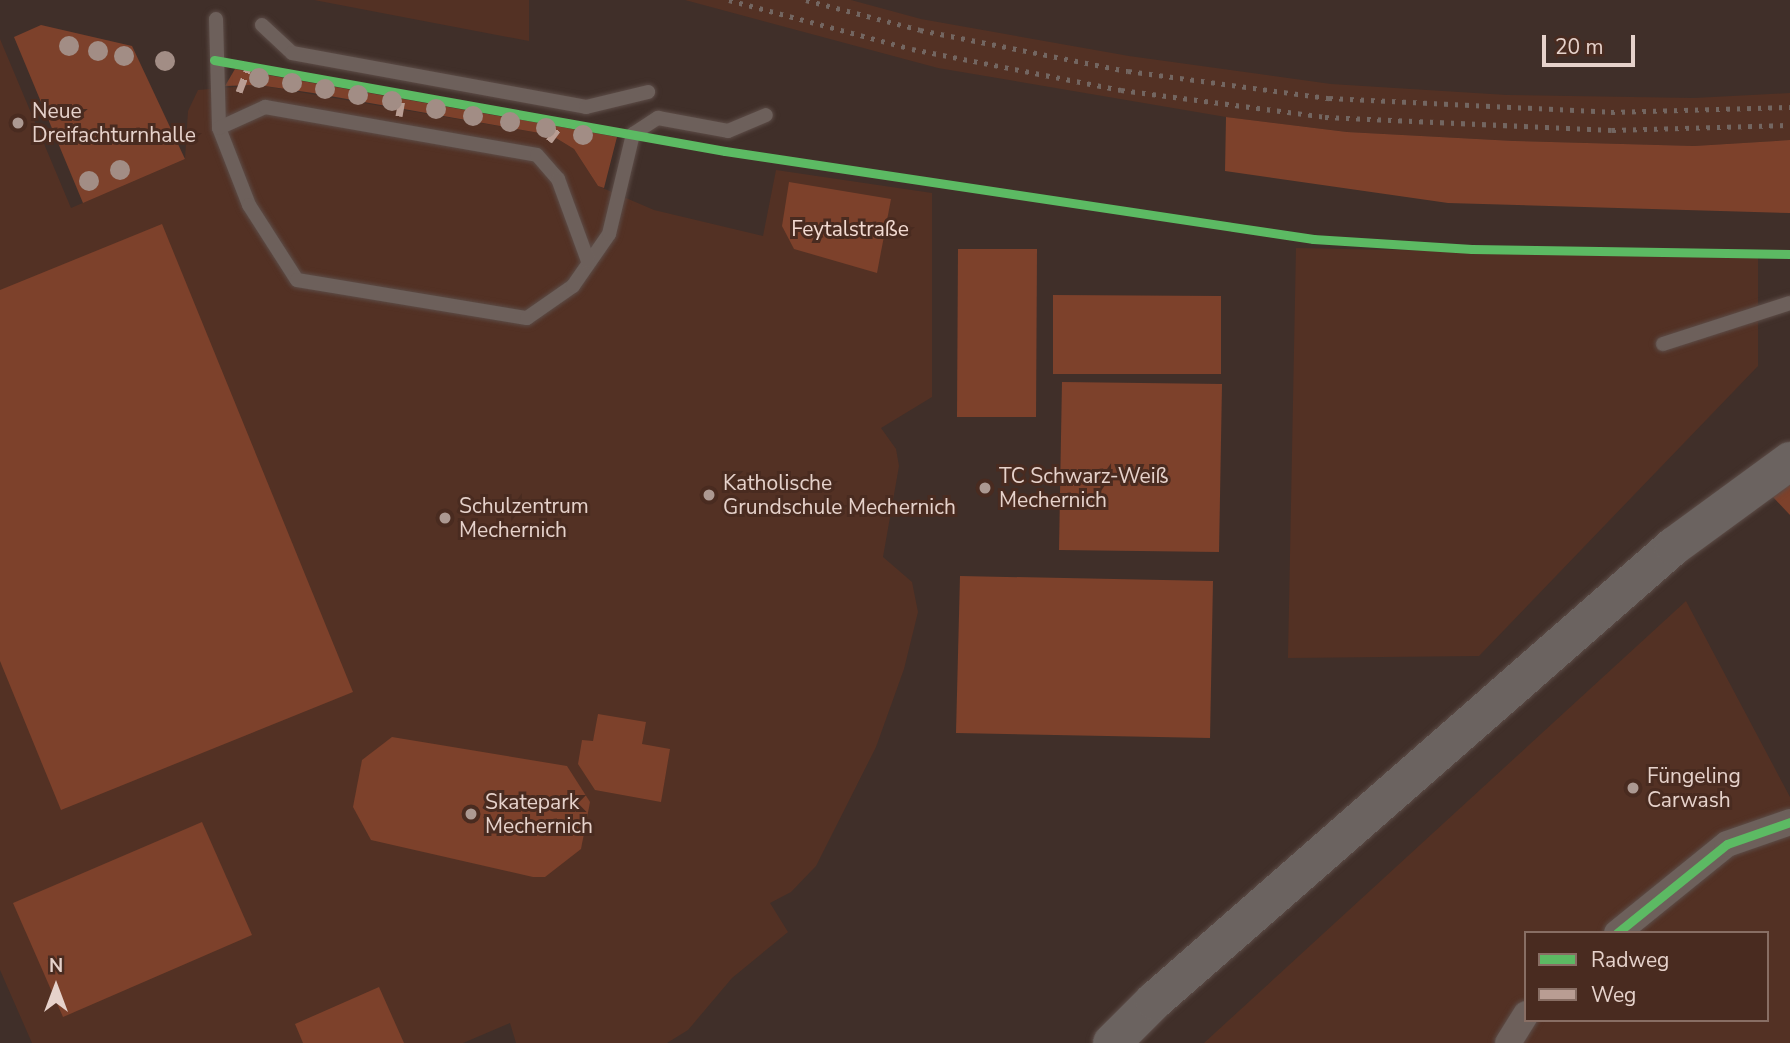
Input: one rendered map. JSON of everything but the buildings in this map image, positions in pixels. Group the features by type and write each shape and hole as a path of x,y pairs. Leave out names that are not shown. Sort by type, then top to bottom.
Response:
{"main road":[{"path":"1112,1043 1154,1001 1674,546 1790,461"}],"street":[{"path":"1619,931 1727,844 1790,822"},
{"path":"1507,1043 1524,1017"}],"lane":[{"path":"216,19 219,128 249,205 297,280 527,318 573,286 609,233 633,134 658,118 728,131 766,115"},
{"path":"262,25 292,53 586,107 648,92"},
{"path":"219,128 265,107 537,155 558,179 588,261"},
{"path":"1663,344 1790,303"}],"shaded area":[{"path":"314,0 529,0 529,41"},
{"path":"685,0 851,0 921,19 1129,56 1331,84 1507,95 1694,98 1790,93 1790,140 1694,146 1514,141 1347,132 1226,117 938,68"},
{"name":"Schulzentrum Mechernich","path":"0,39 71,208 185,159 188,111 198,90 258,85 551,135 574,149 598,186 654,210 763,236 776,170 932,193 932,397 881,428 896,449 899,466 883,557 912,582 918,612 904,669 876,747 816,866 791,892 770,903 788,932 732,978 688,1030 667,1043 516,1043 510,1023 463,1043 32,1043 0,970"},
{"path":"1296,248 1758,257 1758,366 1479,656 1288,658"},
{"path":"1686,601 1790,797 1790,1043 1204,1043"}],"green space":[{"path":"41,25 132,46 185,159 83,203 14,37"},
{"path":"235,69 617,137 604,188 598,186 574,149 551,135 313,93 258,85 225,86"},
{"path":"1226,117 1347,132 1514,141 1694,146 1790,140 1790,213 1448,203 1225,171"},
{"name":"Feytalstraße","path":"789,182 891,199 877,273 794,249 782,226"},
{"path":"162,224 353,692 61,810 0,661 0,290"},
{"path":"958,249 1037,249 1036,417 957,417"},
{"path":"1053,295 1221,296 1221,374 1053,374"},
{"path":"1062,382 1222,384 1219,552 1059,550"},
{"path":"1790,485 1790,515 1771,495"},
{"path":"960,576 1213,581 1210,738 956,733"},
{"path":"598,714 646,722 642,744 670,749 661,802 595,790 578,764 582,740 593,741"},
{"name":"Skatepark Mechernich","path":"392,737 567,766 590,802 581,849 545,877 533,877 371,840 353,807 362,760"},
{"path":"202,822 252,935 63,1017 13,903"},
{"path":"379,987 404,1043 303,1043 295,1024"}],"railway":[{"path":"729,0 912,49 1121,90 1325,117 1612,130 1790,125"},
{"path":"806,0 920,30 1128,71 1329,98 1611,112 1790,107"}],"marked path":[{"path":"239,92 249,66"},
{"path":"399,116 403,93"},
{"path":"549,141 563,122"}],"cycle path":[{"path":"214,60 725,151 1313,239 1472,249 1790,254"},
{"path":"1619,931 1727,844 1790,822"}],"place":[{"name":"Neue Dreifachturnhalle","path":"18,123"},
{"name":"TC Schwarz-Weiß Mechernich","path":"985,488"},
{"name":"Katholische Grundschule Mechernich","path":"709,495"},
{"name":"Schulzentrum Mechernich","path":"445,518"},
{"name":"Füngeling Carwash","path":"1633,788"},
{"name":"Skatepark Mechernich","path":"471,814"}]}
